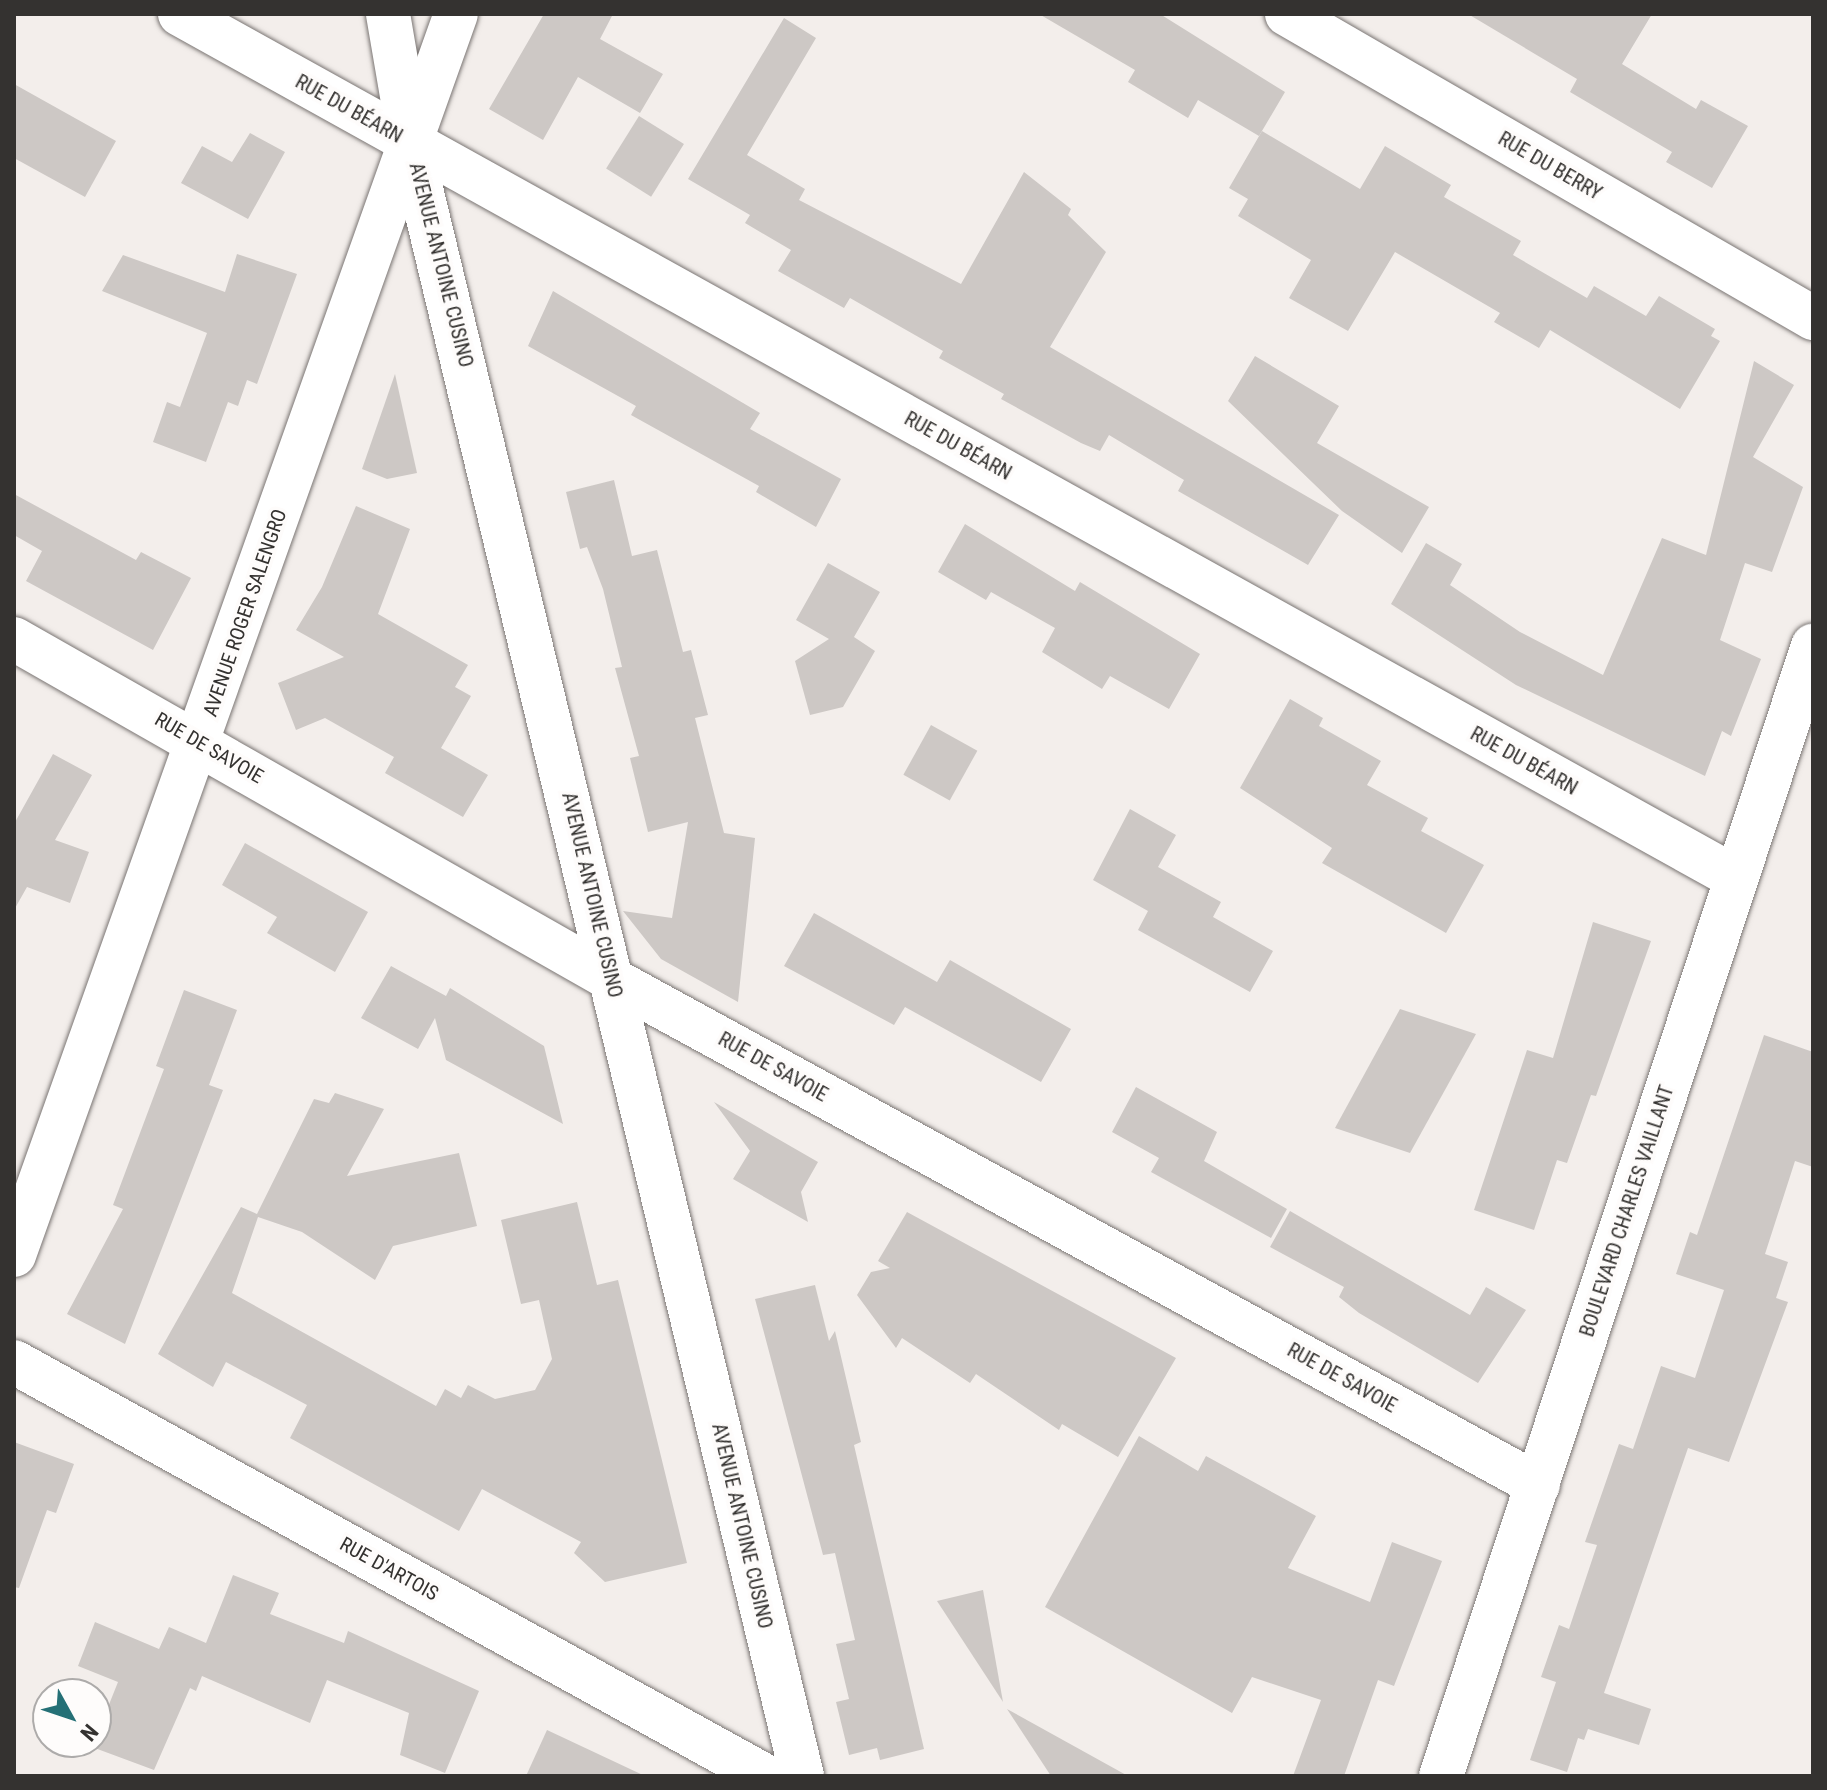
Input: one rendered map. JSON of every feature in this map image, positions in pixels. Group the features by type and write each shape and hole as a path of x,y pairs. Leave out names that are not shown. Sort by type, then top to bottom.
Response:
{"street":[{"name":"RUE DU BÉARN","path":"180,14 1736,878"},
{"name":"AVENUE ANTOINE CUSINO","path":"388,14 410,143 802,1776"},
{"name":"AVENUE ROGER SALENGRO","path":"14,1255 200,743 456,14"},
{"name":"RUE DU BERRY","path":"1287,14 1813,318"},
{"name":"RUE DE SAVOIE","path":"14,639 611,979 1538,1485"},
{"name":"BOULEVARD CHARLES VAILLANT","path":"1441,1776 1813,646"},
{"name":"RUE D'ARTOIS","path":"14,1362 765,1776"}],"building":[{"path":"544,14 613,14 600,39 663,74 640,113 578,77 543,140 489,109"},
{"path":"1039,14 1160,14 1285,92 1259,136 1198,100 1188,118 1128,82 1135,70"},
{"path":"1468,14 1652,14 1622,64 1696,109 1701,100 1748,126 1712,188 1666,162 1672,152 1570,92 1577,79"},
{"path":"784,18 816,38 747,155 805,189 799,200 961,284 1024,172 1071,209 1068,215 1106,252 1050,347 1339,515 1308,565 1178,491 1184,480 1109,435 1100,451 1081,443 1001,399 1004,394 939,358 943,351 850,298 844,308 778,271 791,250 745,223 750,215 688,179"},
{"path":"14,84 116,141 85,197 14,158"},
{"path":"639,116 684,144 651,197 606,169"},
{"path":"1262,131 1360,189 1385,146 1451,185 1444,197 1521,241 1513,255 1587,298 1594,286 1646,316 1659,296 1715,329 1711,336 1720,341 1680,409 1550,330 1539,348 1494,322 1500,313 1395,252 1348,331 1289,298 1311,260 1238,216 1248,199 1229,188"},
{"path":"250,133 285,152 248,219 181,183 202,146 232,162"},
{"path":"237,254 297,274 257,384 247,380 238,406 228,402 206,462 153,442 167,402 180,407 207,333 102,291 123,255 225,292"},
{"path":"553,291 760,413 750,429 841,479 816,527 756,492 759,486 631,415 636,406 528,346"},
{"path":"1255,356 1339,406 1317,443 1429,507 1402,553 1342,511 1228,401"},
{"path":"1754,361 1794,385 1753,457 1803,487 1772,572 1745,563 1720,640 1761,659 1731,736 1722,731 1705,776 1516,685 1391,604 1426,543 1462,564 1450,585 1520,632 1603,675 1662,538 1706,555"},
{"path":"395,374 417,473 387,479 362,469"},
{"path":"614,480 632,556 657,550 683,652 691,650 708,715 695,718 724,833 755,838 738,1002 661,959 623,911 672,918 688,822 648,832 630,758 639,756 615,668 622,667 603,589 587,547 580,549 566,492"},
{"path":"14,494 136,560 141,552 191,578 153,650 26,581 42,551 14,535"},
{"path":"356,506 410,529 378,614 468,665 455,687 471,696 441,748 488,775 463,817 385,773 394,757 325,718 296,730 278,683 344,657 296,630 322,587"},
{"path":"965,524 1075,591 1080,582 1200,654 1169,709 1110,676 1102,689 1042,652 1055,628 991,592 986,600 938,572"},
{"path":"828,563 880,592 854,637 875,651 843,707 810,715 795,661 829,639 796,620"},
{"path":"1290,699 1323,718 1319,726 1381,761 1367,785 1428,818 1421,831 1484,865 1446,933 1322,863 1332,848 1240,788"},
{"path":"931,725 977,751 950,801 903,775"},
{"path":"53,754 92,775 55,840 89,852 70,903 27,887 14,910 14,824"},
{"path":"1130,809 1176,835 1158,867 1221,902 1213,917 1273,951 1250,992 1138,930 1148,911 1093,880"},
{"path":"245,843 368,912 335,972 267,933 277,917 222,885"},
{"path":"814,913 937,982 950,960 1071,1029 1041,1082 905,1007 894,1025 784,966"},
{"path":"1593,922 1651,941 1596,1096 1591,1095 1567,1163 1557,1160 1534,1230 1474,1210 1527,1050 1553,1058"},
{"path":"391,966 446,996 450,988 544,1046 563,1124 446,1060 435,1018 418,1049 361,1018"},
{"path":"184,990 237,1010 209,1085 223,1090 125,1344 67,1314 123,1209 113,1205 164,1069 156,1066"},
{"path":"1400,1009 1476,1034 1410,1153 1335,1128"},
{"path":"1764,1035 1813,1052 1813,1167 1795,1161 1765,1254 1788,1262 1776,1298 1788,1302 1729,1462 1688,1448 1604,1693 1651,1709 1639,1745 1588,1729 1584,1740 1578,1738 1567,1772 1530,1760 1556,1682 1541,1677 1559,1625 1569,1629 1597,1545 1585,1542 1619,1444 1633,1449 1661,1366 1695,1378 1724,1290 1676,1274 1690,1232 1697,1235"},
{"path":"1136,1087 1217,1132 1204,1161 1287,1209 1271,1238 1151,1172 1159,1158 1112,1132"},
{"path":"335,1093 384,1109 347,1176 459,1153 477,1226 393,1246 375,1280 302,1232 258,1217 232,1293 436,1406 445,1389 461,1398 468,1385 495,1399 535,1390 552,1359 539,1300 521,1304 501,1220 577,1202 597,1285 618,1280 687,1563 605,1582 574,1553 581,1542 482,1489 459,1531 290,1438 307,1405 226,1362 213,1387 158,1354 241,1207 257,1214 314,1099 329,1103"},
{"path":"714,1102 818,1162 801,1192 808,1222 733,1179 750,1151"},
{"path":"1290,1211 1470,1315 1486,1287 1526,1310 1478,1383 1359,1313 1339,1297 1344,1287 1270,1247"},
{"path":"907,1212 1176,1358 1118,1457 1062,1424 1059,1430 976,1374 970,1383 902,1338 896,1348 857,1295 871,1272 890,1268 878,1261"},
{"path":"815,1285 829,1341 835,1331 861,1442 854,1445 924,1749 880,1760 877,1748 849,1755 836,1702 849,1699 836,1644 855,1640 835,1553 823,1555 755,1299"},
{"path":"1139,1436 1198,1471 1206,1456 1316,1516 1288,1568 1370,1602 1392,1542 1442,1561 1394,1686 1378,1680 1344,1776 1293,1776 1321,1700 1252,1677 1232,1713 1045,1607"},
{"path":"14,1442 74,1464 56,1513 47,1510 19,1588 14,1587"},
{"path":"233,1575 279,1593 270,1614 344,1643 348,1631 479,1691 445,1773 400,1755 409,1713 327,1680 310,1723 202,1676 196,1691 190,1688 154,1770 112,1754 112,1697 118,1682 78,1666 95,1622 159,1649 169,1627 206,1643"},
{"path":"983,1590 1003,1702 937,1601"},
{"path":"1007,1709 1128,1776 1051,1776"},
{"path":"547,1730 645,1776 526,1776"}]}
